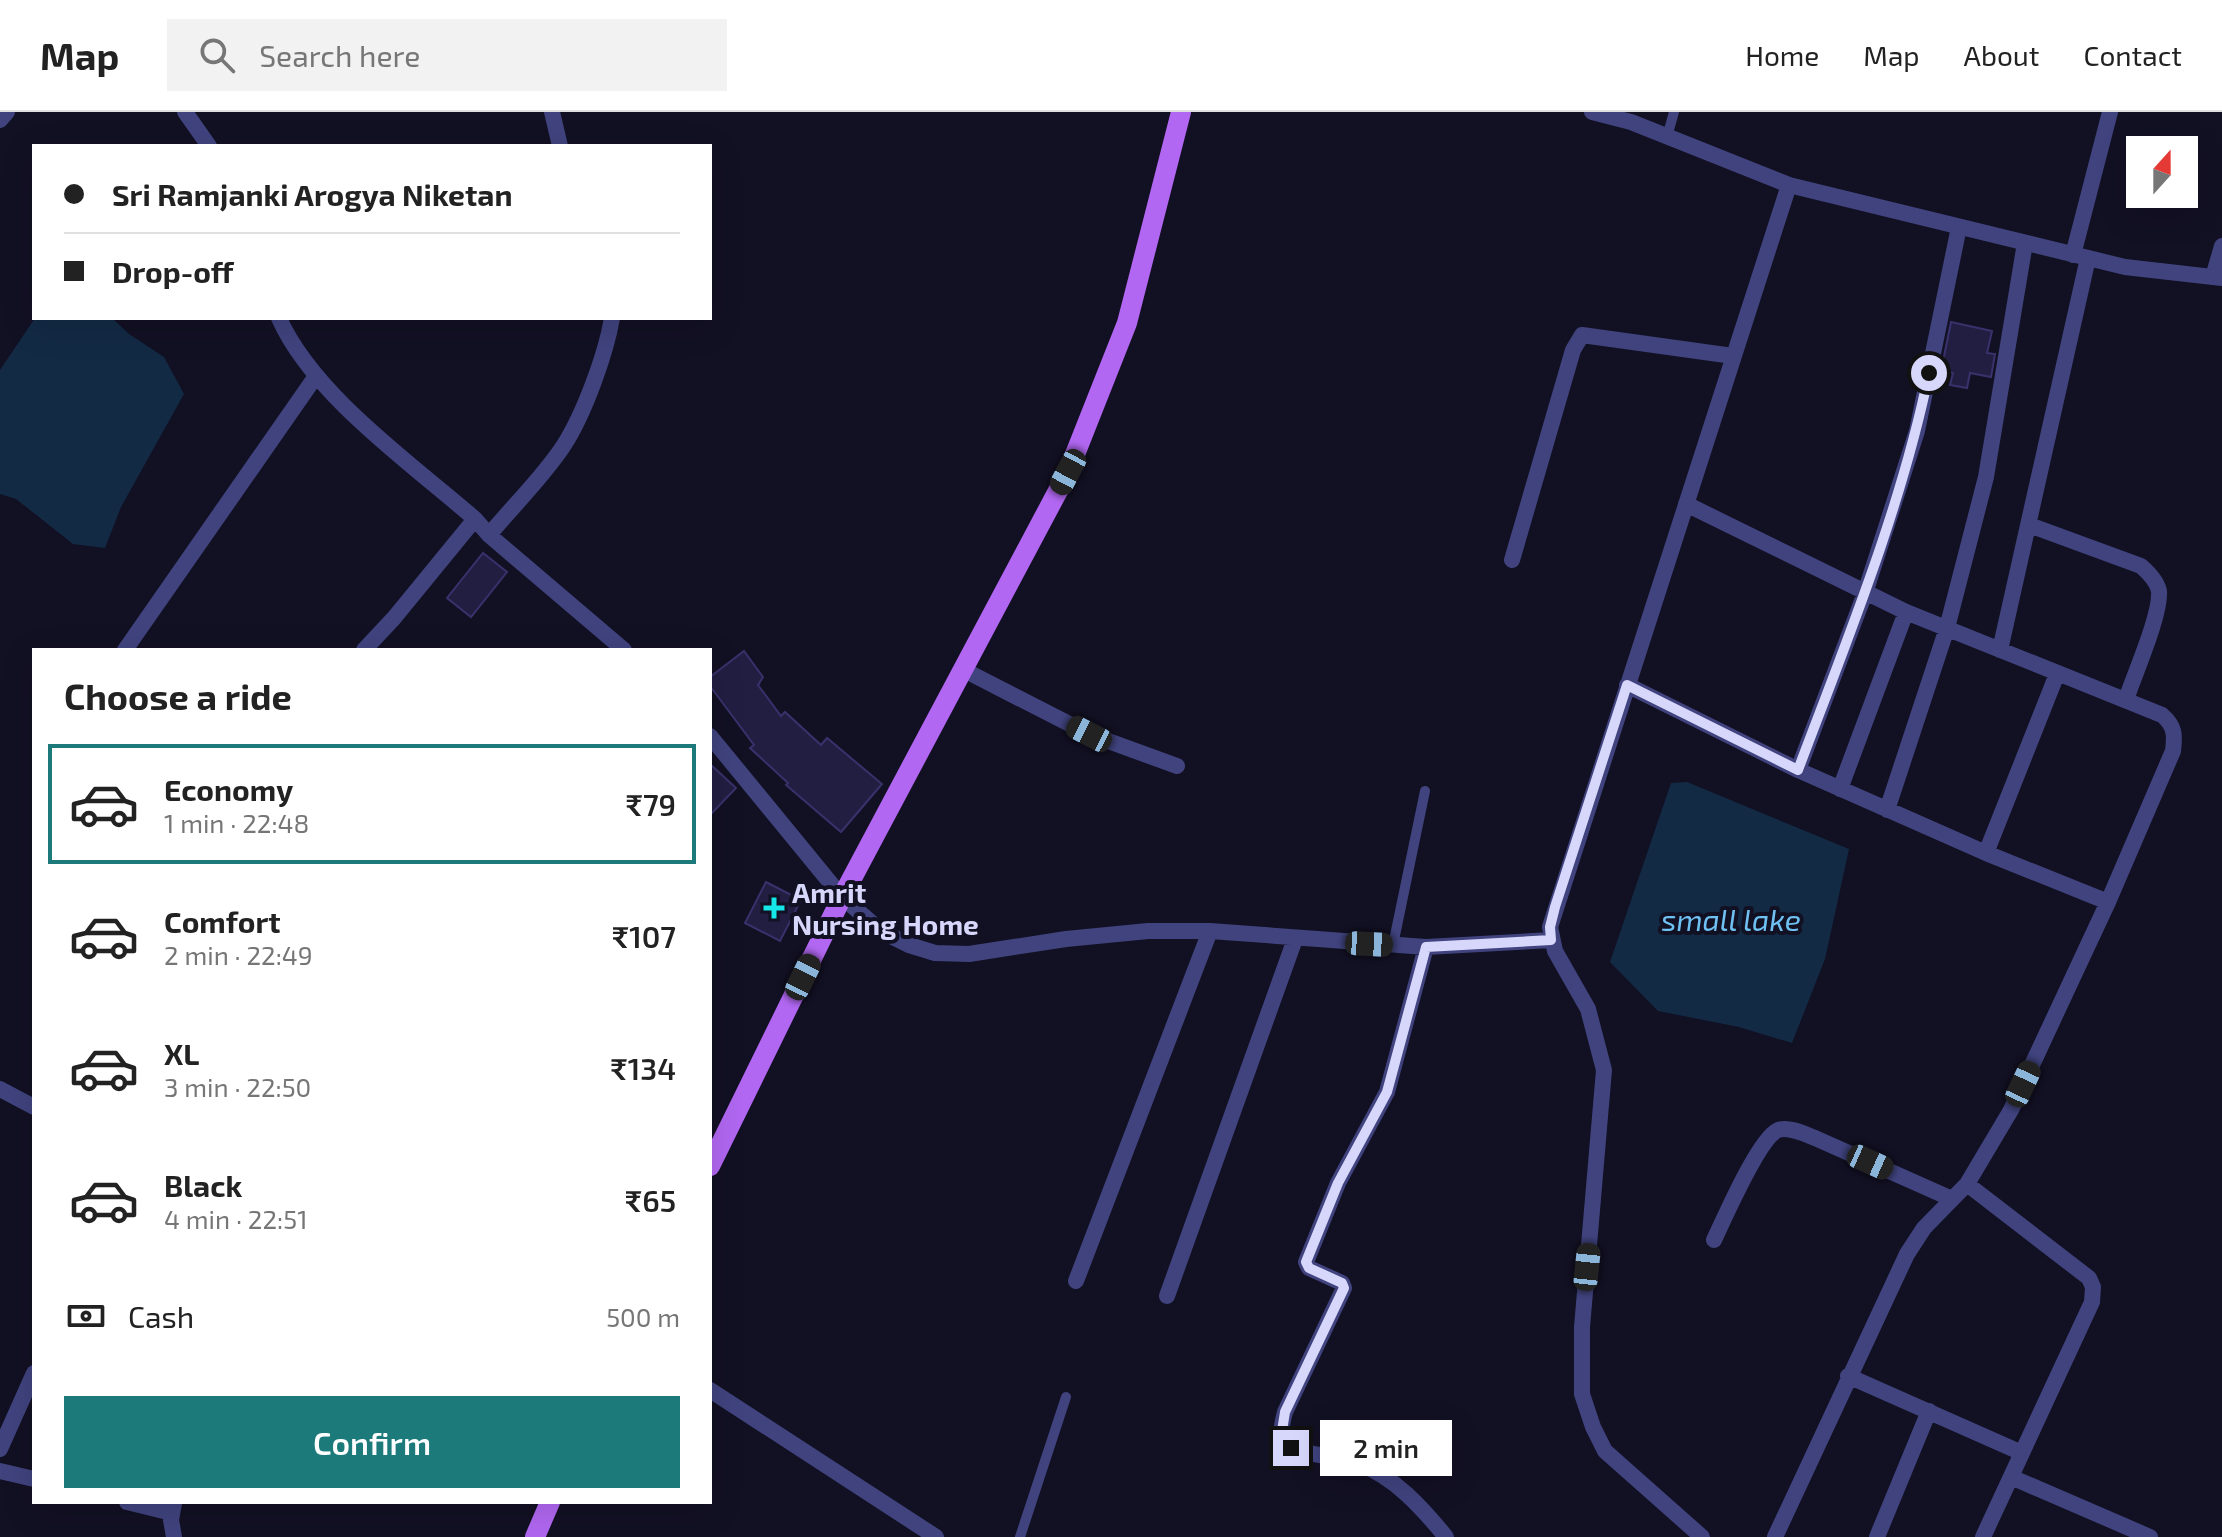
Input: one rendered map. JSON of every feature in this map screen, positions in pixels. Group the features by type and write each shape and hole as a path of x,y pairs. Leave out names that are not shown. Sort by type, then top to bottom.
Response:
{"main road":[{"path":"712,1162 842,897 1068,472 1127,323 1181,112"},
{"path":"535,1537 549,1504"}],"street":[{"path":"0,120 7,112"},
{"path":"185,112 208,144"},
{"path":"552,112 560,144"},
{"path":"1592,112 1631,122 1789,185 2125,267 2218,278 2222,246"},
{"path":"2000,650 2029,525 2110,112"},
{"path":"1702,1537 1605,1451 1582,1394 1582,1327 1604,1070 1588,1009 1551,940 1550,927 1789,185"},
{"path":"1798,770 1865,593 1917,431 1959,227"},
{"path":"1887,810 1947,628 1986,477 2025,243"},
{"path":"280,320 316,376 343,405 622,648"},
{"path":"489,535 564,444 588,394 612,320"},
{"path":"1512,560 1573,350 1582,335 1733,356"},
{"path":"126,648 316,376"},
{"path":"1686,504 1906,612 2162,715 2171,723 2175,735 2173,751 2108,902 2011,1110 1967,1184 1924,1228 1907,1254 1775,1537"},
{"path":"366,648 475,519"},
{"path":"2029,525 2141,566 2153,577 2159,590 2156,610 2126,700"},
{"path":"1840,789 1906,612"},
{"path":"964,670 1089,734 1177,766"},
{"path":"1986,853 2057,674"},
{"path":"1627,685 1840,789 2108,902"},
{"path":"712,738 842,897 881,931 909,945 935,953 969,954 1066,939 1148,931 1210,931 1426,947 1551,940"},
{"path":"1076,1281 1210,931"},
{"path":"1167,1296 1295,939"},
{"path":"1426,947 1387,1092 1338,1183 1306,1262 1309,1268 1342,1283 1344,1288 1285,1412 1281,1431 1284,1443 1291,1448 1347,1460 1371,1469 1417,1504 1446,1537"},
{"path":"0,1089 32,1106"},
{"path":"1714,1240 1756,1156 1780,1129 1815,1138 1952,1199"},
{"path":"1967,1184 2089,1278 2093,1287 2092,1302 1983,1537"},
{"path":"1848,1376 2022,1453"},
{"path":"0,1449 32,1377"},
{"path":"712,1391 936,1537"},
{"path":"1877,1537 1929,1411"},
{"path":"0,1471 32,1479"},
{"path":"2011,1477 2150,1537"},
{"path":"142,1504 173,1508 174,1537"}],"lane":[{"path":"1667,137 1674,112"},
{"path":"1393,945 1425,791"},
{"path":"1020,1537 1066,1397"}],"water":[{"path":"34,320 114,320 164,357 184,394 121,507 105,548 73,544 16,499 0,494 0,370"},
{"name":"small lake","path":"1687,782 1849,849 1825,959 1792,1043 1739,1027 1658,1011 1610,962 1671,783"}],"building":[{"path":"1951,322 1992,331 1987,353 1995,354 1991,377 1970,373 1967,388 1950,385 1953,373 1941,371"},
{"path":"483,553 507,572 471,617 447,598"},
{"path":"744,651 763,677 758,685 781,716 785,712 821,745 827,738 882,784 841,832 786,785 788,783 750,748 754,745 712,689 712,675"},
{"path":"712,766 736,788 712,813"},
{"path":"766,882 801,900 780,941 745,923"}],"place":[{"name":"Amrit Nursing Home","path":"774,908"}],"route":[{"path":"1291,1448 1281,1437 1285,1412 1344,1288 1342,1283 1309,1268 1306,1262 1338,1183 1387,1092 1426,947 1551,940 1550,927 1555,907 1627,685 1798,770 1865,593 1917,431 1929,373"}]}
